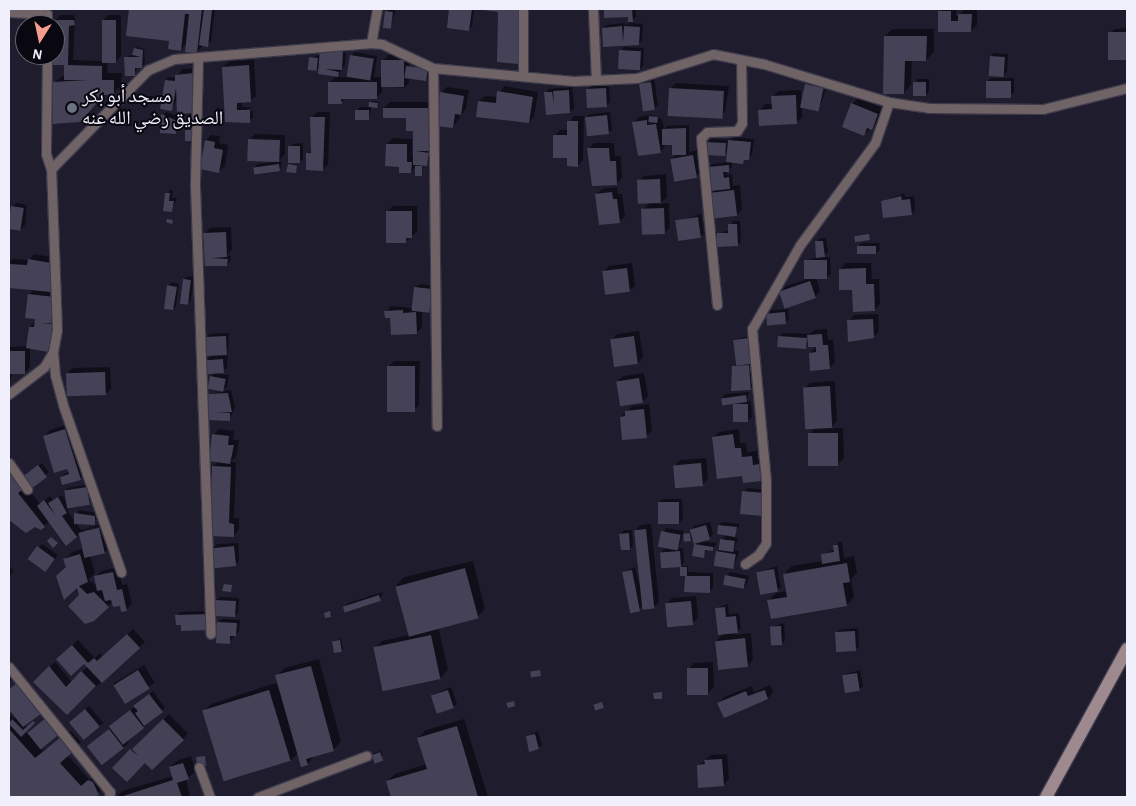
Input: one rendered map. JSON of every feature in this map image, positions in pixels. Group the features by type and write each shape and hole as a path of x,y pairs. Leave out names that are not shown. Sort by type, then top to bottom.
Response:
{"main road":[{"path":"1046,797 1127,649"}],"street":[{"path":"371,43 377,9"},
{"path":"523,9 523,76"},
{"path":"593,9 596,80"},
{"path":"9,12 47,15"},
{"path":"50,169 148,70 174,59 198,59 371,43 382,44 433,68 596,80 637,78 714,54 889,102 929,108 1043,109 1127,88"},
{"path":"198,59 195,186 210,634"},
{"path":"717,305 701,138 707,132 736,131 742,123 741,60"},
{"path":"47,65 46,154 50,169 57,330 53,352 55,375 63,404 121,572"},
{"path":"433,68 437,426"},
{"path":"745,564 758,555 766,542 766,481 752,329 800,245 875,143 889,102"},
{"path":"9,394 44,367 53,352"},
{"path":"9,463 27,488"},
{"path":"9,667 110,792 109,797"},
{"path":"258,797 366,756"},
{"path":"199,768 210,797"}],"building":[{"path":"129,9 202,9 197,53 185,52 189,14 185,14 181,51 168,49 169,41 126,36"},
{"path":"204,9 212,10 208,47 199,45"},
{"path":"449,9 472,9 469,31 447,28"},
{"path":"476,9 521,9 518,64 497,62 498,12"},
{"path":"604,9 632,9 633,22 628,22 628,17 604,18"},
{"path":"385,11 393,12 391,29 383,28"},
{"path":"938,11 951,11 951,21 958,21 958,14 972,14 971,32 938,32"},
{"name":"مسجد أبو بكر الصديق رضي الله عنه","path":"65,20 74,20 75,25 69,26 68,65 102,66 102,80 114,80 114,94 104,95 80,122 53,124 53,82 88,80 64,80"},
{"path":"102,20 116,20 116,63 102,63"},
{"path":"622,26 623,42 624,26 640,27 639,45 603,47 602,28"},
{"path":"1108,32 1127,32 1127,60 1108,60"},
{"path":"884,36 927,36 926,61 905,61 904,94 883,94"},
{"path":"134,48 143,50 142,68 135,68 135,76 125,76 124,57 141,57 132,55"},
{"path":"320,48 343,50 342,70 325,69 339,72 338,77 318,74"},
{"path":"619,50 641,51 640,70 618,69"},
{"path":"350,55 374,59 370,80 347,77"},
{"path":"990,56 1005,57 1004,77 989,76"},
{"path":"309,57 318,58 317,71 308,70"},
{"path":"381,60 404,60 404,87 381,87"},
{"path":"249,65 251,102 237,103 237,110 250,110 250,123 225,122 222,67"},
{"path":"406,66 428,69 426,81 404,78"},
{"path":"194,73 196,113 177,114 176,88 172,111 160,109 165,80 175,81 175,75"},
{"path":"986,81 1011,81 1011,98 986,98"},
{"path":"328,82 377,82 377,99 341,99 342,104 328,104"},
{"path":"651,82 655,110 643,111 639,84"},
{"path":"913,82 926,82 926,96 913,96"},
{"path":"805,84 824,88 819,111 800,107"},
{"path":"606,88 607,107 587,108 586,89"},
{"path":"669,88 724,91 722,119 668,116"},
{"path":"569,90 570,113 546,115 544,92 552,92 554,104 553,91"},
{"path":"497,91 533,97 529,123 476,117 478,101 496,103"},
{"path":"440,92 464,96 461,115 455,114 453,128 435,126"},
{"path":"796,95 797,124 759,126 758,110 772,109 771,96"},
{"path":"369,102 378,103 377,108 368,107"},
{"path":"851,103 878,114 872,130 867,128 864,136 842,127"},
{"path":"383,108 429,108 429,151 416,151 429,153 427,166 413,165 413,131 406,131 406,118 383,118"},
{"path":"355,110 369,110 369,120 355,120"},
{"path":"161,114 177,121 176,134 160,133"},
{"path":"607,115 609,134 587,136 585,117"},
{"path":"649,116 658,117 657,123 648,122"},
{"path":"310,117 325,117 323,171 306,170 306,153 311,153"},
{"path":"647,120 647,125 656,124 661,153 638,156 632,122"},
{"path":"567,121 578,121 578,167 567,166 567,158 553,158 553,135 567,135"},
{"path":"686,128 686,155 672,155 672,145 662,145 662,129"},
{"path":"185,130 194,130 194,141 185,141"},
{"path":"248,139 280,140 279,162 247,161"},
{"path":"205,140 215,142 214,148 223,150 219,173 200,169"},
{"path":"728,140 751,142 749,160 744,160 743,164 726,162"},
{"path":"706,142 726,143 725,156 705,155"},
{"path":"386,144 407,144 407,162 412,162 411,173 399,173 399,167 385,166"},
{"path":"288,146 300,146 300,163 288,163"},
{"path":"587,148 609,148 610,161 616,161 617,185 592,186"},
{"path":"693,155 697,178 674,182 670,159"},
{"path":"279,164 280,171 254,175 253,168"},
{"path":"288,164 297,166 296,173 286,172"},
{"path":"729,165 729,172 723,172 724,178 729,177 730,189 710,191 708,167"},
{"path":"415,166 422,166 422,176 415,176"},
{"path":"660,179 661,203 638,204 637,180"},
{"path":"734,190 737,216 714,219 711,193"},
{"path":"612,192 613,199 617,199 620,223 599,225 595,194"},
{"path":"165,193 170,193 169,201 174,201 172,212 163,211"},
{"path":"901,196 902,200 910,199 912,215 883,218 881,201"},
{"path":"11,206 24,208 20,231 9,229"},
{"path":"664,208 665,234 642,235 641,209"},
{"path":"386,211 412,211 412,238 406,238 406,243 386,243"},
{"path":"698,217 701,238 678,241 675,220"},
{"path":"167,219 173,220 172,224 166,222"},
{"path":"728,224 737,224 738,246 717,247 717,233 728,233"},
{"path":"226,232 227,257 211,258 228,259 227,266 205,266 203,233"},
{"path":"869,234 870,240 855,242 854,236"},
{"path":"815,241 823,241 825,257 816,258"},
{"path":"857,246 876,246 876,254 857,254"},
{"path":"28,259 51,263 51,292 9,288 9,264 27,265"},
{"path":"804,260 827,260 827,279 804,279"},
{"path":"627,268 630,292 605,295 602,271"},
{"path":"866,268 866,284 874,284 875,311 853,312 852,290 839,290 839,269"},
{"path":"183,279 191,280 188,305 180,304"},
{"path":"810,281 816,298 785,309 779,292"},
{"path":"167,285 177,287 173,310 164,309"},
{"path":"414,287 432,289 429,313 411,311"},
{"path":"28,294 55,297 51,323 41,323 53,324 48,352 26,348 29,327 34,327 35,319 25,318"},
{"path":"403,310 403,313 416,312 417,334 391,335 390,318 385,318 384,311"},
{"path":"785,312 786,324 767,326 766,314"},
{"path":"873,319 874,338 848,342 847,320"},
{"path":"822,334 823,345 828,345 830,369 810,371 809,353 816,352 816,347 808,347 807,335"},
{"path":"226,336 227,355 206,356 205,337"},
{"path":"634,336 638,364 614,367 610,339"},
{"path":"778,336 807,338 806,349 777,347"},
{"path":"749,338 752,364 736,366 733,340"},
{"path":"9,351 25,351 25,374 9,374"},
{"path":"223,359 224,373 207,374 206,360"},
{"path":"749,365 751,390 731,391 732,366"},
{"path":"387,366 415,366 415,412 387,412"},
{"path":"105,372 106,395 67,396 66,373"},
{"path":"210,376 226,379 223,392 208,389"},
{"path":"639,378 643,403 620,406 616,382"},
{"path":"830,386 832,428 805,429 803,387"},
{"path":"228,393 232,412 215,413 230,413 230,421 208,420 208,394"},
{"path":"746,395 747,402 722,405 721,398"},
{"path":"733,404 748,404 748,422 733,422"},
{"path":"644,409 647,438 622,440 620,417 625,416 625,411"},
{"path":"65,429 81,480 62,485 60,477 69,474 67,469 54,473 43,436"},
{"path":"808,433 838,433 838,466 808,466"},
{"path":"212,434 229,436 228,445 234,445 230,464 209,461"},
{"path":"733,434 735,448 741,448 742,457 752,456 753,465 759,464 761,481 743,483 742,476 717,479 712,437"},
{"path":"701,463 703,486 675,488 673,465"},
{"path":"38,465 47,477 30,490 21,478"},
{"path":"212,466 231,467 229,523 234,524 234,537 210,536"},
{"path":"9,472 22,490 18,493 45,527 41,530 35,527 26,533 9,520"},
{"path":"87,487 90,505 67,508 64,491"},
{"path":"742,491 765,493 763,516 740,514"},
{"path":"58,497 67,513 62,516 77,537 66,546 37,506 44,500 55,515 48,503"},
{"path":"658,502 679,502 679,524 658,524"},
{"path":"74,513 95,516 95,525 74,524"},
{"path":"706,525 710,539 694,544 690,530"},
{"path":"718,525 737,527 735,537 717,534"},
{"path":"99,528 105,553 84,558 79,533"},
{"path":"646,529 654,609 642,610 634,530"},
{"path":"661,531 681,535 678,551 658,547"},
{"path":"629,533 630,550 621,550 619,534"},
{"path":"690,533 691,541 684,542 683,534"},
{"path":"51,537 58,543 53,548 47,541"},
{"path":"720,539 735,541 733,552 718,550"},
{"path":"694,544 713,547 713,551 705,550 704,558 692,556"},
{"path":"833,545 838,545 840,561 822,564 821,554 834,552"},
{"path":"37,546 55,559 45,572 28,559"},
{"path":"234,546 236,566 214,568 212,548"},
{"path":"680,551 681,567 661,568 660,552"},
{"path":"716,551 736,554 733,569 714,566"},
{"path":"80,554 88,582 79,586 87,594 94,592 109,607 94,621 85,624 68,606 79,595 77,588 64,600 56,576 66,567 63,559"},
{"path":"847,563 850,582 843,583 847,606 771,619 767,600 787,597 783,574"},
{"path":"680,567 687,567 687,576 710,576 710,593 684,592 685,576 680,576"},
{"path":"465,568 478,618 409,637 395,587"},
{"path":"774,569 778,592 760,595 756,572"},
{"path":"632,570 640,611 630,613 622,572"},
{"path":"113,572 117,590 122,589 127,611 121,612 120,606 113,607 111,600 105,601 102,590 97,591 94,576"},
{"path":"725,575 746,579 744,589 723,585"},
{"path":"224,584 232,585 231,592 222,591"},
{"path":"379,595 381,601 345,612 343,607"},
{"path":"215,600 236,601 235,617 214,616"},
{"path":"691,601 693,625 667,627 665,603"},
{"path":"725,607 726,617 736,616 738,633 718,635 715,608"},
{"path":"330,611 331,617 325,618 324,613"},
{"path":"209,614 209,630 181,631 181,625 176,625 175,615"},
{"path":"217,622 237,623 236,636 230,636 230,644 216,643"},
{"path":"781,626 782,645 771,646 770,627"},
{"path":"855,631 856,651 836,652 835,632"},
{"path":"127,634 140,648 102,683 84,664 71,676 56,659 72,645 88,663 94,658 97,661"},
{"path":"431,635 440,679 383,691 373,647"},
{"path":"745,638 748,667 718,670 715,641"},
{"path":"340,640 342,652 334,653 332,641"},
{"path":"49,666 66,687 81,671 96,686 67,715 33,682"},
{"path":"311,666 334,751 306,759 308,765 301,767 275,675"},
{"path":"687,668 708,668 708,695 687,695"},
{"path":"138,670 150,689 125,704 113,685"},
{"path":"540,670 541,676 531,677 530,672"},
{"path":"857,673 860,691 845,693 842,675"},
{"path":"17,683 42,713 23,727 11,712 9,714 9,689"},
{"path":"269,690 291,761 224,781 202,710"},
{"path":"448,690 454,708 437,714 431,696"},
{"path":"765,690 768,699 724,718 717,703 746,691 748,696"},
{"path":"662,692 662,699 654,699 653,693"},
{"path":"149,694 163,712 144,726 135,713 138,711 133,706"},
{"path":"514,701 515,706 508,708 506,703"},
{"path":"602,702 604,708 595,710 593,705"},
{"path":"85,709 100,727 84,740 69,722"},
{"path":"130,710 144,728 123,745 109,727"},
{"path":"46,718 59,734 41,749 27,733"},
{"path":"12,719 23,730 33,721 35,723 21,737 9,724"},
{"path":"163,719 184,740 152,770 145,763 127,782 112,768 130,749 138,756 132,749"},
{"path":"457,726 478,797 391,797 386,781 427,769 417,738"},
{"path":"9,729 35,758 61,737 74,751 60,763 81,786 88,780 93,782 99,795 96,797 9,797"},
{"path":"109,729 124,748 102,765 87,746"},
{"path":"535,734 539,749 529,752 526,736"},
{"path":"380,752 383,760 375,764 372,755"},
{"path":"205,756 206,766 197,767 196,757"},
{"path":"722,759 724,786 698,788 697,765 705,764 704,760"},
{"path":"183,763 189,779 177,783 182,797 120,797 173,780 169,767"}],"place":[{"name":"مسجد أبو بكر الصديق رضي الله عنه","path":"72,108"}]}
